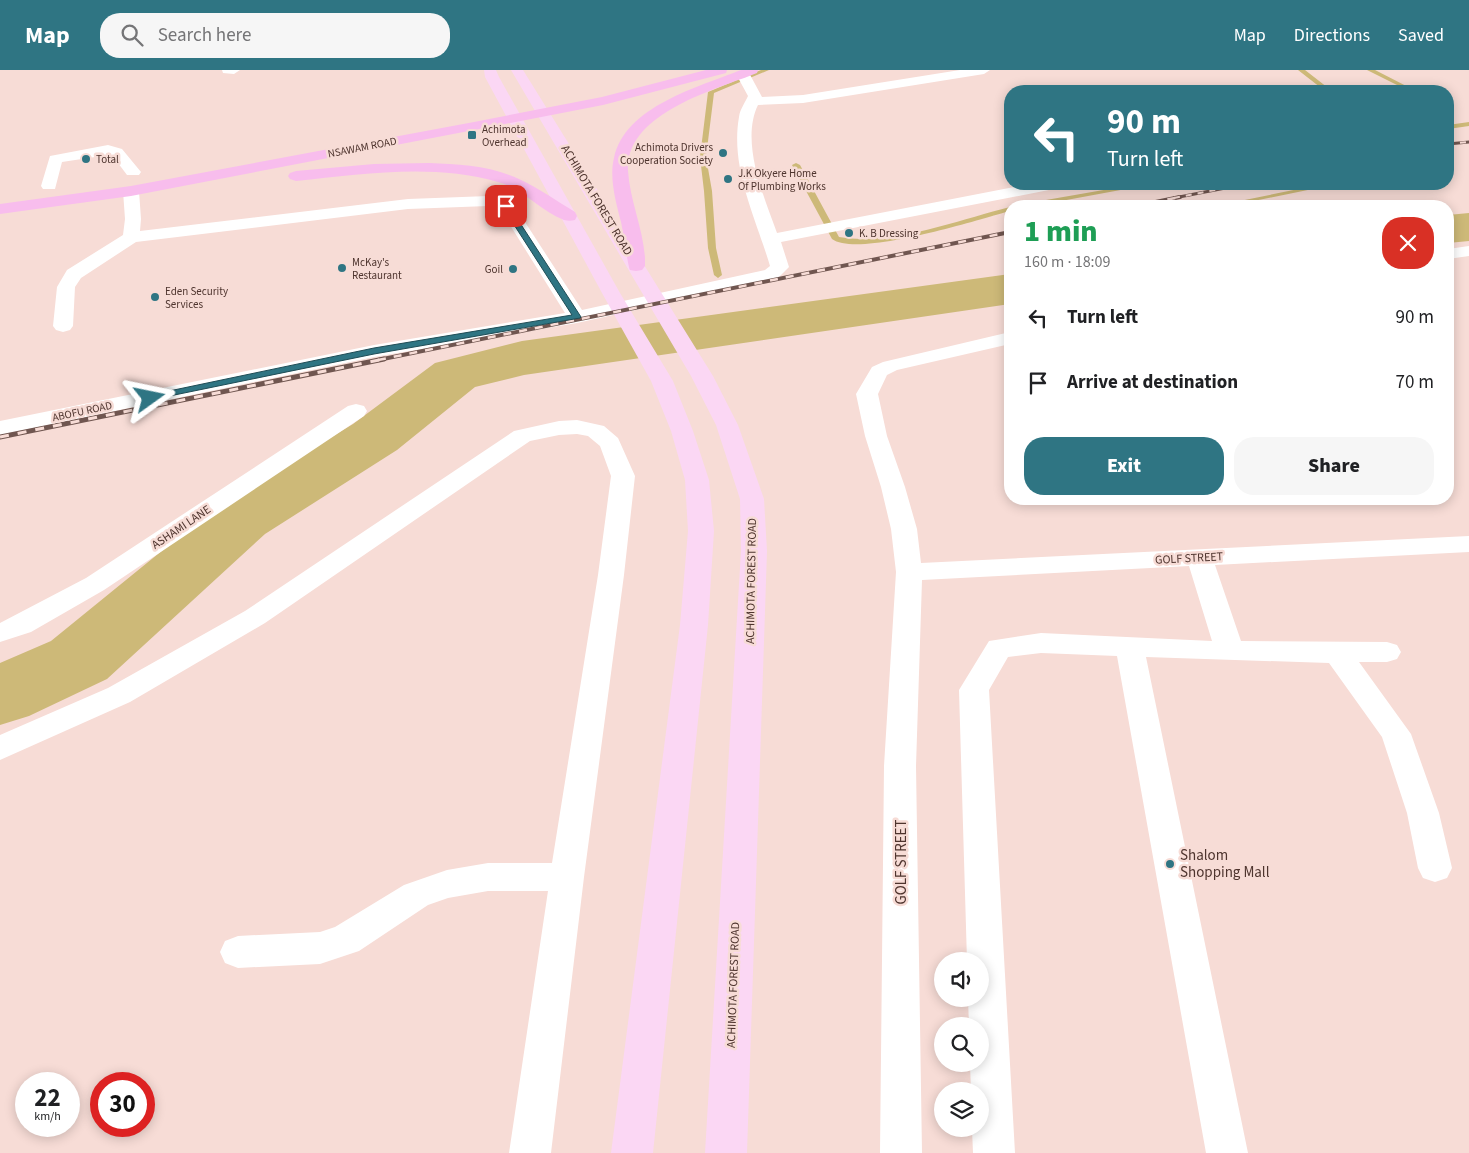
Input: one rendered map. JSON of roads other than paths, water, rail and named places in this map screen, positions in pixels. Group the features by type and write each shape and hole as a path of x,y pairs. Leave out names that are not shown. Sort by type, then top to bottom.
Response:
{"highway":[{"name":"NSAWAM ROAD","path":"0,209 131,191 603,101 721,70"},
{"path":"636,266 638,255 627,217 621,160 629,141 646,120 665,107 747,72"},
{"name":"NSAWAM ROAD","path":"275,149 575,92"},
{"path":"131,191 389,167 455,170 482,173 508,180 569,216"},
{"path":"114,175 152,169"},
{"path":"44,187 68,183"}],"main road":[{"path":"490,70 492,77 611,293 662,381 682,431 696,480 701,531 689,680 632,1153"},
{"name":"ACHIMOTA FOREST ROAD","path":"516,70 554,128 702,376 727,425 752,499 754,550 726,1153"}],"street":[{"path":"228,70 234,70"},
{"path":"753,100 804,99 984,70"},
{"path":"747,72 755,96 746,118 746,158 763,224 771,239 1023,190"},
{"path":"44,187 55,159 60,157 108,150 117,152 133,172"},
{"path":"131,191 133,219 131,237"},
{"path":"63,326 66,287 74,274 131,237 408,204 489,201 506,206 577,317"},
{"name":"ABOFU ROAD","path":"0,428 374,351 577,317 771,274 780,267 771,239"},
{"path":"1454,253 1469,251"},
{"name":"GOLF STREET","path":"901,1153 900,766 909,572 904,529 870,414 866,394 880,371 890,366 940,352 1004,339"},
{"name":"ASHAMI LANE","path":"0,633 21,625 95,584 356,411"},
{"path":"0,748 119,695 255,617 522,436 559,428 578,427 596,431 610,444 623,476 611,575 567,877 530,1153"},
{"name":"GOLF STREET","path":"909,572 1469,544"},
{"path":"1200,558 1230,650"},
{"path":"994,1153 974,690 999,648 1041,643 1337,653 1387,652"},
{"path":"1130,646 1227,1153"},
{"path":"1337,653 1396,734 1423,813 1434,868"},
{"path":"238,952 320,948 346,940 416,895 447,884 488,877 567,877"}],"waterway":[{"path":"718,275 712,248 708,191 703,157 711,92 766,70"},
{"path":"1301,70 1321,85"},
{"path":"1370,70 1401,85"},
{"path":"1454,126 1469,124"},
{"path":"796,165 836,239 852,242 896,237 1004,211"},
{"path":"1057,200 1115,190"},
{"path":"1250,200 1302,190"},
{"path":"1454,228 1469,227"},
{"path":"0,696 79,660 241,520 375,437 455,375 522,358 1004,290"}],"railway":[{"path":"1454,143 1469,142"},
{"path":"1174,198 1215,190"},
{"path":"1165,200 1180,197"},
{"path":"378,360 1004,233"},
{"path":"0,437 384,359"}],"place":[{"name":"Achimota Overhead","path":"472,135"},
{"name":"Achimota Drivers Cooperation Society","path":"723,153"},
{"name":"Total","path":"86,159"},
{"name":"J.K Okyere Home Of Plumbing Works","path":"728,179"},
{"name":"K. B Dressing","path":"849,233"},
{"name":"McKay's Restaurant","path":"342,268"},
{"name":"Goil","path":"513,269"},
{"name":"Eden Security Services","path":"155,297"},
{"name":"Shalom Shopping Mall","path":"1170,864"}]}
